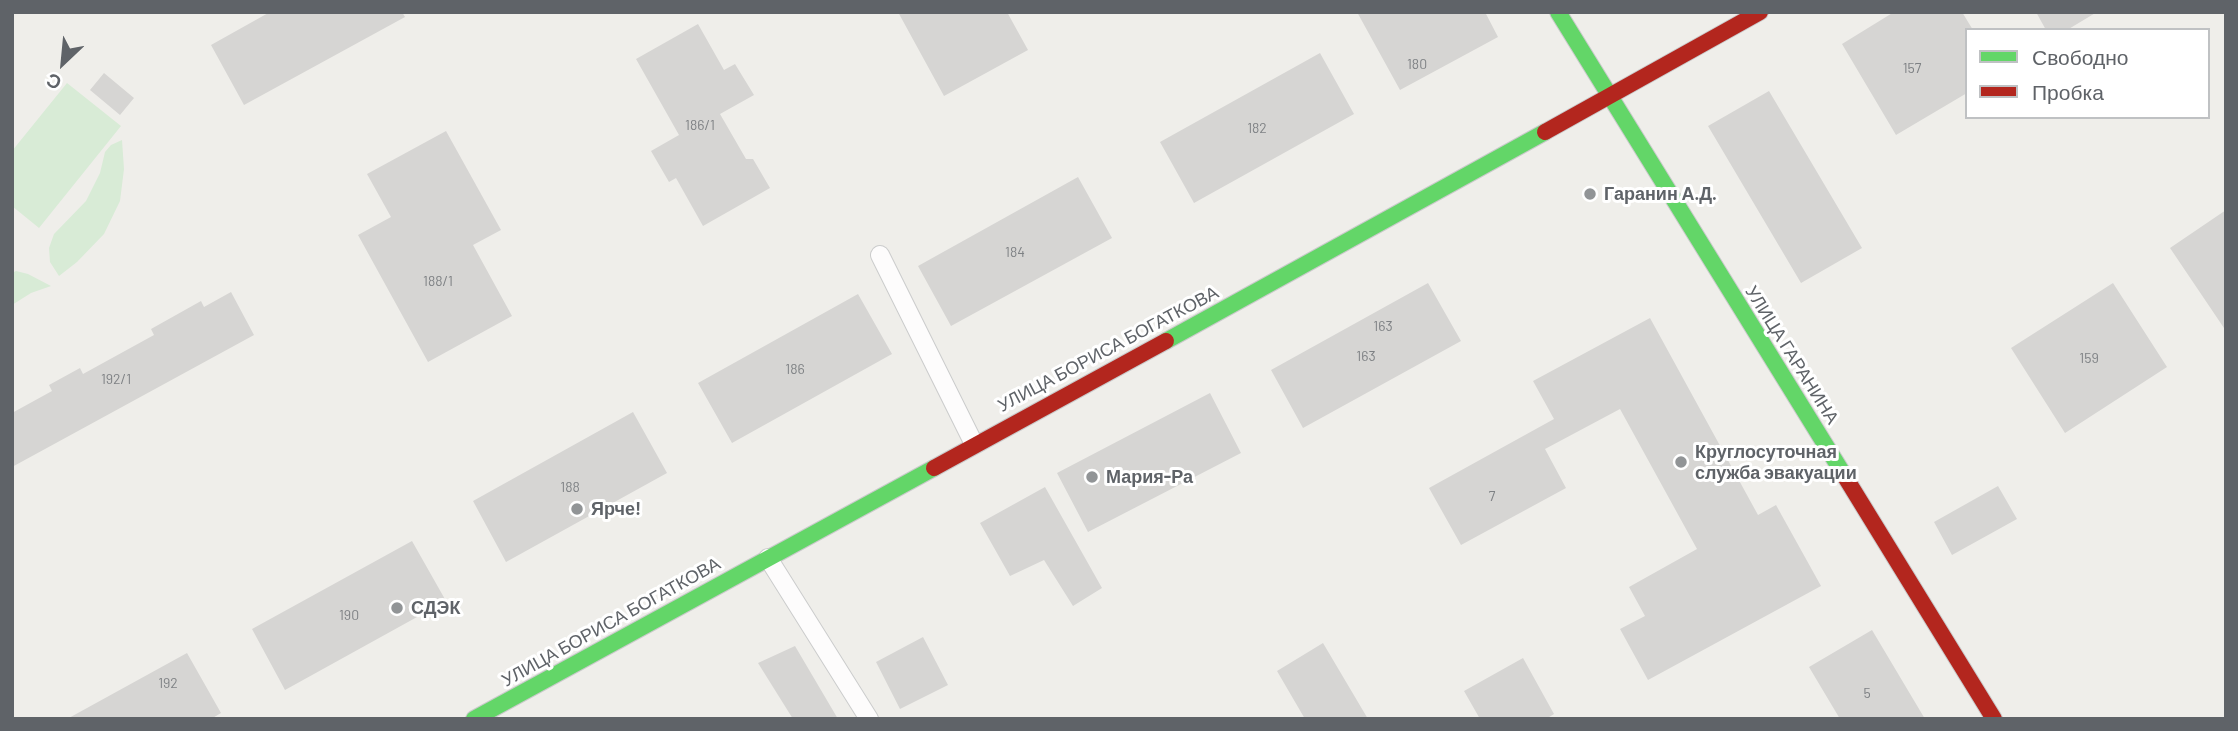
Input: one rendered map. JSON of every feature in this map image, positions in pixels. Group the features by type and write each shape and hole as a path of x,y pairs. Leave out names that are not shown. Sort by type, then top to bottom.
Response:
{"main road":[{"name":"УЛИЦА ГАРАНИНА","path":"1558,12 1994,719"},
{"name":"УЛИЦА БОРИСА БОГАТКОВА","path":"474,719 974,444 1437,194 1760,12"}],"lane":[{"path":"880,255 974,444"},
{"path":"768,558 869,719"}],"green space":[{"path":"67,83 121,126 39,228 12,206 12,151"},
{"path":"122,140 124,169 120,201 104,234 59,276 50,262 49,248 54,234 86,201 100,173 105,152 111,145"},
{"path":"16,271 51,286 31,293 12,305 12,273"}],"building":[{"path":"270,12 402,12 405,17 244,105 211,45"},
{"path":"898,12 1007,12 1028,50 944,96"},
{"path":"1357,12 1485,12 1498,37 1400,90"},
{"path":"1894,12 1962,12 1972,28 1965,28 1965,94 1896,135 1842,44"},
{"path":"2036,12 2097,12 2070,28 2045,28"},
{"path":"698,24 724,70 735,64 754,95 720,114 746,159 753,159 770,188 703,226 676,178 669,182 651,151 679,135 636,59"},
{"path":"1320,53 1354,114 1194,203 1160,142"},
{"path":"104,73 134,98 120,115 90,90"},
{"path":"1769,91 1862,248 1801,283 1708,126"},
{"path":"446,131 501,230 473,245 512,316 428,362 358,235 391,217 367,174"},
{"path":"1078,177 1112,238 951,326 918,266"},
{"path":"2226,210 2226,331 2170,248"},
{"path":"1428,283 1461,341 1303,428 1271,370"},
{"path":"2113,283 2167,367 2065,433 2011,348"},
{"path":"231,292 254,335 12,467 12,413 52,391 49,385 80,368 83,374 154,335 151,329 201,301 204,307"},
{"path":"858,294 892,354 732,443 698,383"},
{"path":"1650,318 1758,515 1776,505 1821,586 1648,680 1620,629 1645,616 1629,587 1697,549 1620,409 1545,449 1566,488 1461,545 1429,488 1554,419 1533,381"},
{"path":"1210,393 1241,453 1088,532 1057,473"},
{"path":"633,412 667,473 506,562 473,501"},
{"path":"1998,486 2017,519 1952,555 1934,522"},
{"path":"1045,487 1102,588 1073,606 1044,560 1010,576 980,523"},
{"path":"412,541 446,601 285,690 252,629"},
{"path":"1872,630 1925,719 1840,719 1809,667"},
{"path":"923,637 948,685 900,709 876,662"},
{"path":"1323,643 1368,719 1305,719 1277,671"},
{"path":"795,646 838,719 793,719 758,663"},
{"path":"187,653 221,713 211,719 67,719"},
{"path":"1523,658 1554,714 1546,719 1480,719 1464,691"}],"traffic: fast":[{"path":"1558,12 1844,475"},
{"path":"1166,341 1545,132"},
{"path":"474,719 934,468"}],"traffic: jam":[{"path":"1545,132 1760,12"},
{"path":"934,468 1166,341"},
{"path":"1844,475 1994,719"}],"place":[{"name":"Гаранин А.Д.","path":"1590,194"},
{"name":"Круглосуточная служба эвакуации","path":"1681,462"},
{"name":"Мария-Ра","path":"1092,477"},
{"name":"Ярче!","path":"577,509"},
{"name":"СДЭК","path":"397,608"}]}
